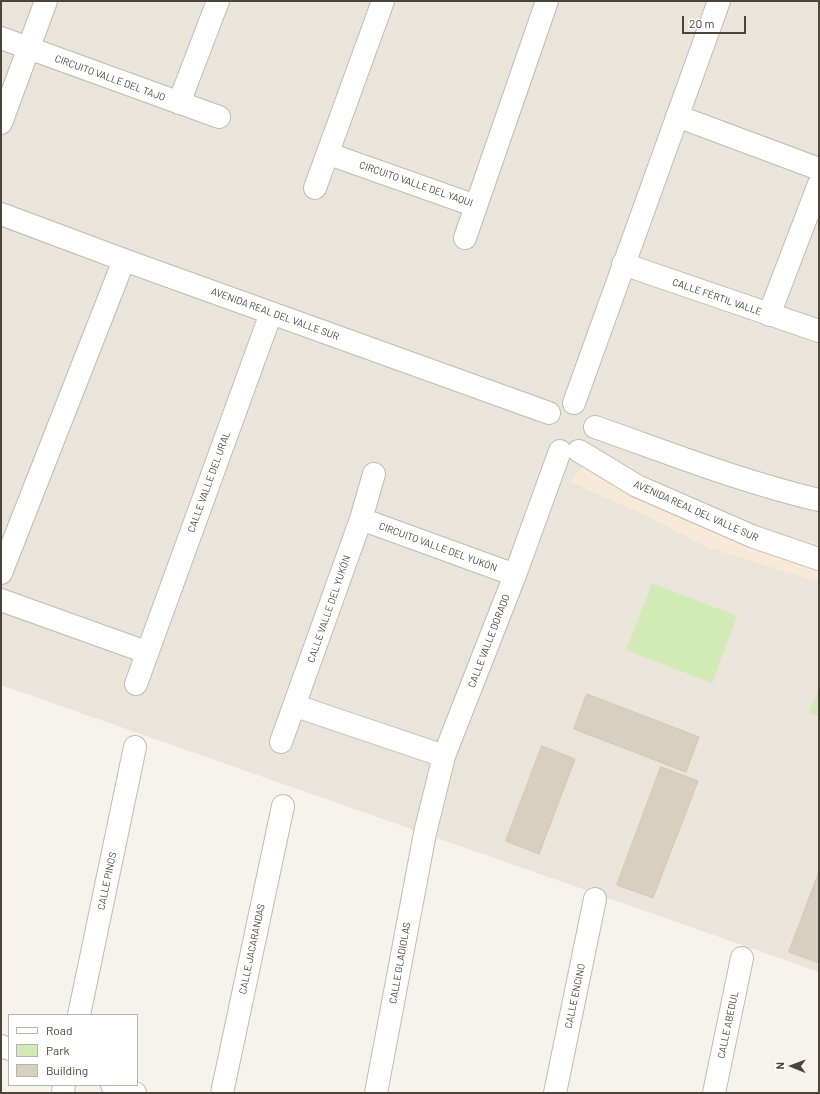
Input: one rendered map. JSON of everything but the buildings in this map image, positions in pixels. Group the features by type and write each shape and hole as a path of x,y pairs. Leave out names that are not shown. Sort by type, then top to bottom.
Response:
{"street":[{"path":"1,123 46,1"},
{"name":"CIRCUITO VALLE DEL TAJO","path":"1,38 179,103 218,1"},
{"path":"315,188 329,154 383,1"},
{"name":"CIRCUITO VALLE DEL YAQUI","path":"329,154 476,206 547,1"},
{"path":"574,403 719,1"},
{"path":"179,103 219,117"},
{"path":"677,116 819,169"},
{"name":"CALLE FÉRTIL VALLE","path":"623,264 769,315 819,184"},
{"path":"465,238 476,206"},
{"name":"AVENIDA REAL DEL VALLE SUR","path":"1,214 124,260 549,413"},
{"path":"1,572 124,260"},
{"name":"CALLE VALLE DEL URAL","path":"136,684 146,652 271,313"},
{"path":"769,315 819,331"},
{"path":"565,403 574,403 584,407 592,416 595,427 591,442 569,451 549,441 545,427 549,413 556,406 565,403"},
{"path":"595,427 695,463 783,492 819,500"},
{"name":"AVENIDA REAL DEL VALLE SUR","path":"569,451 637,486 754,537 819,559"},
{"name":"CALLE VALLE DORADO","path":"425,833 444,756 515,575 569,451"},
{"name":"CALLE VALLE DEL YUKÓN","path":"281,742 296,706 374,474"},
{"name":"CIRCUITO VALLE DEL YUKÓN","path":"360,519 515,575"},
{"path":"1,600 146,652"},
{"path":"296,706 444,756"},
{"name":"CALLE PINOS","path":"79,1014 134,747"},
{"name":"CALLE JACARANDAS","path":"222,1093 283,806"},
{"name":"CALLE GLADIOLAS","path":"376,1093 425,833"},
{"name":"CALLE ENCINO","path":"555,1093 595,899"},
{"name":"CALLE ABEDUL","path":"714,1093 742,958"},
{"path":"115,1086 135,1093"}],"shaded area":[{"path":"1,1 819,1 819,972 1,685"},
{"path":"595,451 752,528 819,544 819,582 709,548 641,513 570,482"}],"green space":[{"path":"652,583 737,616 712,683 626,650"},
{"path":"819,688 819,717 809,713"}]}
